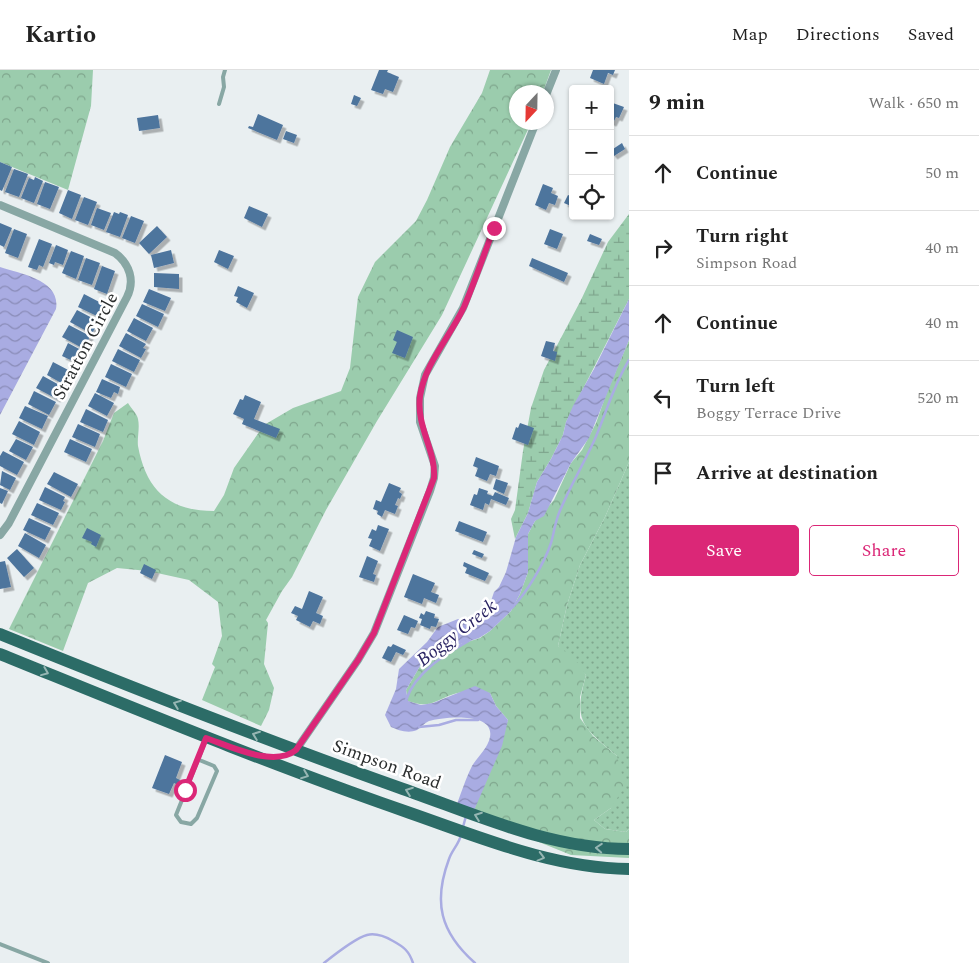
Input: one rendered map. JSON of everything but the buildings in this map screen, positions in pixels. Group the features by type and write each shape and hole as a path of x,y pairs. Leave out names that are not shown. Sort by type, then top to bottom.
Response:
{"main road":[{"name":"Simpson Road","path":"0,634 296,750 534,835 590,848 629,849"},
{"path":"0,654 206,738 349,792 495,843 551,860 604,868 629,869"},
{"path":"114,700 124,690 148,692"},
{"path":"243,752 274,757 284,756 296,750"}],"street":[{"path":"550,85 556,70"},
{"path":"296,750 358,660 374,633 430,491 435,466 420,422 420,398 425,375 463,308 533,130"},
{"name":"Stratton Circle","path":"0,206 115,253 126,264 130,273 131,283 128,297 9,523 0,535"}],"lane":[{"path":"219,104 224,87 223,77 225,70"},
{"path":"197,759 214,766 217,771 197,818 191,824 180,822 176,815 197,759 206,738"},
{"path":"0,944 48,963"}],"green space":[{"path":"0,70 93,70 91,106 68,190 0,162"},
{"path":"490,70 551,70 546,85 509,85 509,130 528,130 442,315 377,421 326,510 292,577 266,620 268,623 264,664 274,688 269,710 261,726 202,700 215,667 212,664 222,636 218,602 189,580 148,571 117,568 88,583 63,651 9,629 103,441 114,413 128,403 136,415 139,422 138,446 142,461 147,475 162,495 184,507 214,511 224,495 234,468 264,425 293,408 341,391 350,368 358,297 375,262 416,221 450,147 482,93"},
{"path":"629,214 629,299 566,422 563,435 551,459 537,482 528,513 515,539 511,519 515,510 531,408 544,370 581,300 608,242"},
{"path":"629,340 629,462 605,517 580,565 567,605 558,646 573,656 586,675 580,697 580,718 593,736 617,756 625,786 611,808 594,820 605,829 626,832 629,829 629,858 571,855 472,815 508,720 496,706 490,693 458,693 432,703 422,704 408,701 406,690 423,661 439,651 480,638 511,611 528,572 528,534 535,521 554,500 571,463 582,450 596,423"},
{"path":"629,462 629,829 626,832 605,829 594,820 611,808 617,756 588,730 581,713 580,703 586,675 558,646 567,605 580,565 605,517"}],"water":[{"path":"0,267 28,276 46,285 56,299 56,309 0,415"},
{"path":"629,299 629,340 589,438 571,463 544,516 535,521 528,534 528,572 511,611 490,631 479,638 439,651 423,661 406,690 408,701 421,705 433,703 475,686 490,693 496,706 508,720 502,746 472,815 455,809 472,766 489,741 489,729 484,723 476,719 445,718 429,721 417,730 407,732 391,727 385,715 396,689 399,669 427,642 438,627 458,619 468,619 480,614 490,604 494,592 499,587 506,572 516,537 528,513 537,482 551,459 563,435 573,406"}],"waterway":[{"name":"Boggy Creek","path":"512,608 540,569 551,543 556,520 594,441 614,390 629,360"},
{"name":"Boggy Creek","path":"406,700 417,680 424,672 442,657 470,640"},
{"name":"Boggy Creek","path":"419,727 439,725 456,720 478,720"},
{"name":"Boggy Creek","path":"463,827 466,816"},
{"name":"Boggy Creek","path":"461,835 450,856 444,875 441,903 447,928 454,940 475,963"},
{"name":"Boggy Creek","path":"324,963 351,943 367,935 384,937 400,945 408,952 413,963"}],"route":[{"path":"185,790 206,738 243,752 265,756 284,756 296,750 358,660 374,633 434,478 435,466 420,422 420,398 425,375 463,308 494,228"}]}
